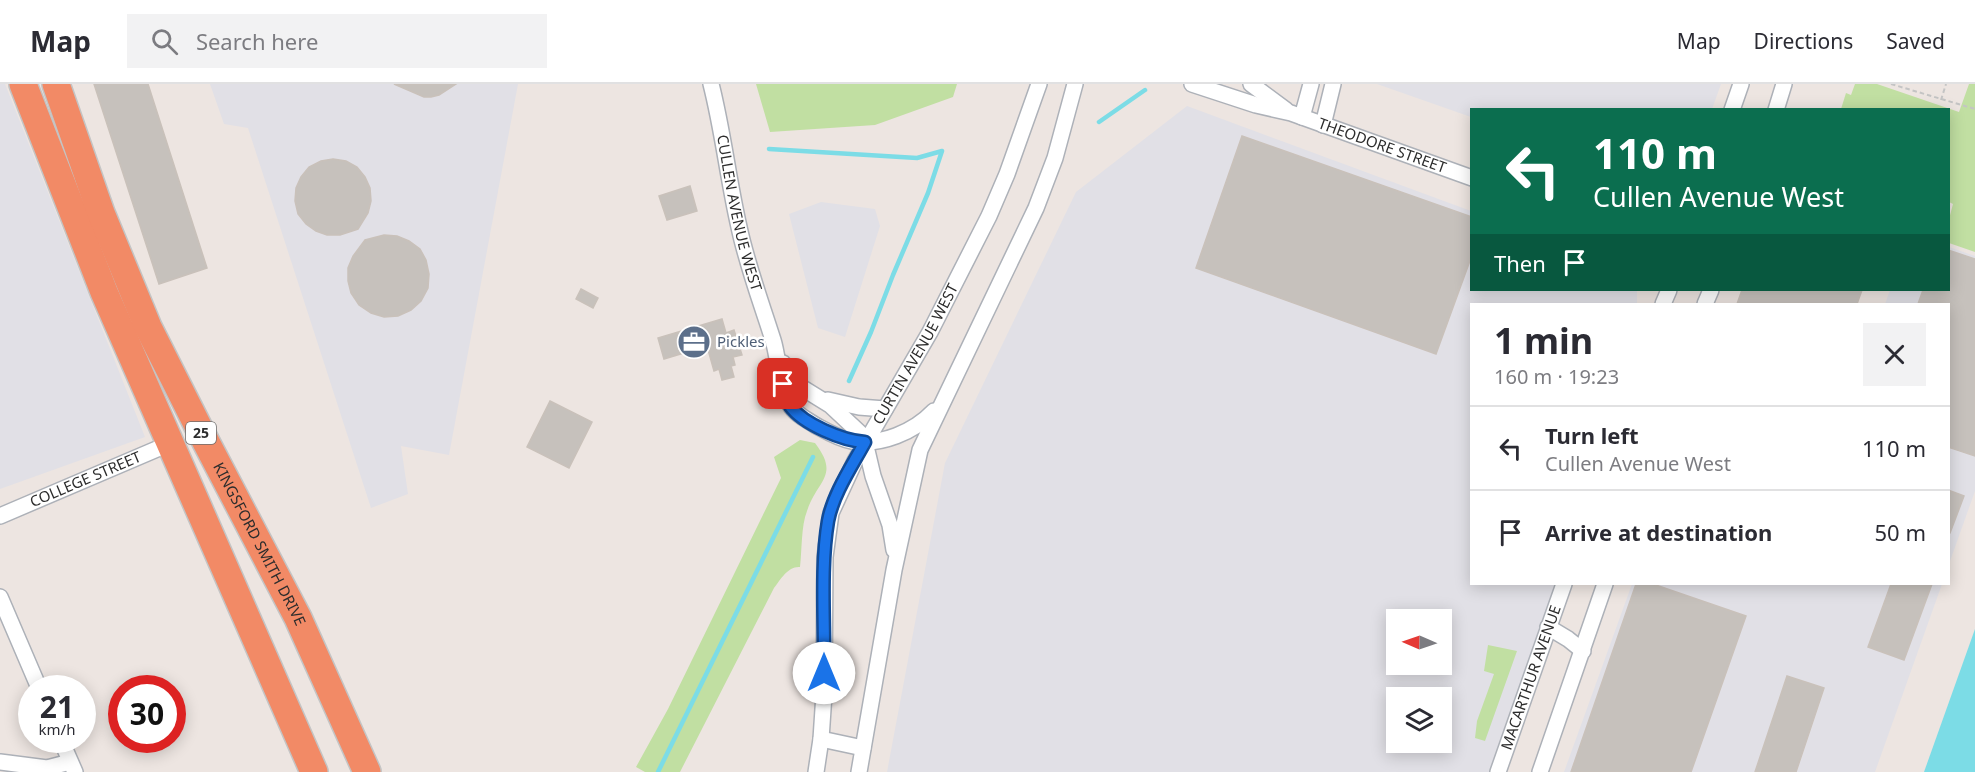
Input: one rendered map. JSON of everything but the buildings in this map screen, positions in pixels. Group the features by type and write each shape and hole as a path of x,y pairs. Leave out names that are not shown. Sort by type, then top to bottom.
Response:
{"highway":[{"name":"25","path":"22,84 76,225 314,772"},
{"name":"KINGSFORD SMITH DRIVE","path":"56,84 101,213 148,327 298,618 367,772"}],"street":[{"name":"CULLEN AVENUE WEST","path":"711,84 739,228 773,341 784,391 791,407 805,419 831,433 848,440 865,442 888,438 907,431 929,417 943,400"},
{"name":"CURTIN AVENUE WEST","path":"816,772 824,694 825,557 828,522 839,493 865,442 930,332 989,216 1007,174 1039,84"},
{"path":"859,772 894,570 918,457 923,442 1036,208 1055,158 1075,84"},
{"name":"THEODORE STREET","path":"1192,84 1256,105 1297,115 1470,177"},
{"name":"THEODORE STREET","path":"1251,84 1297,115"},
{"path":"1297,115 1311,84"},
{"path":"1323,125 1333,84"},
{"path":"1733,108 1741,84"},
{"path":"1777,108 1784,84"},
{"name":"CULLEN AVENUE WEST","path":"773,341 792,379 846,418 860,432 892,534 894,570"},
{"path":"811,393 835,402 885,410"},
{"name":"COLLEGE STREET","path":"0,516 171,443"},
{"name":"MACARTHUR AVENUE","path":"1498,772 1564,585"},
{"path":"1540,772 1605,585"},
{"path":"0,597 33,675"},
{"path":"1548,627 1583,651"},
{"path":"821,739 863,748"},
{"path":"0,762 47,768 73,767 67,753"}],"path":[{"path":"1891,84 1975,109"},
{"path":"1941,100 1946,84"}],"shaded area":[{"path":"0,84 5,84 145,437 0,489"},
{"path":"210,84 518,84 449,455 401,446 408,494 371,508 248,128 224,124"},
{"path":"1377,84 1721,84 1712,108 1470,108 1470,117"},
{"path":"1187,106 1470,211 1470,291 1637,291 1637,303 1470,303 1470,585 1555,585 1489,772 887,772 945,463 1076,192"},
{"path":"821,202 875,209 880,226 845,337 818,328 789,214"},
{"path":"1950,247 1975,256 1975,491 1950,561 1950,303 1885,303 1890,291 1950,291"},
{"path":"1632,585 1942,585 1875,772 1564,772"}],"green space":[{"path":"756,84 957,84 953,97 875,125 770,132"},
{"path":"1855,84 1877,84 1947,108 1841,108 1846,93 1851,95"},
{"path":"1969,84 1975,84 1975,252 1950,243 1950,215 1953,204 1950,202 1950,109 1959,112"},
{"path":"800,440 815,443 826,463 826,471 805,517 800,567 788,571 774,588 680,772 645,772 636,767 668,709 781,478 774,457"},
{"path":"1488,645 1517,651 1485,741 1475,738 1477,721 1494,674 1484,671"}],"water":[{"path":"1975,629 1975,772 1924,772"}],"waterway":[{"path":"1099,122 1145,90"},
{"path":"769,149 917,158 942,151"},
{"path":"849,381 928,193 942,151"},
{"path":"658,772 813,457"}],"place":[{"name":"Pickles","path":"694,342"}],"route":[{"path":"783,384 788,403 805,419 848,440 865,442 839,493 828,522 825,557 824,673"}]}
